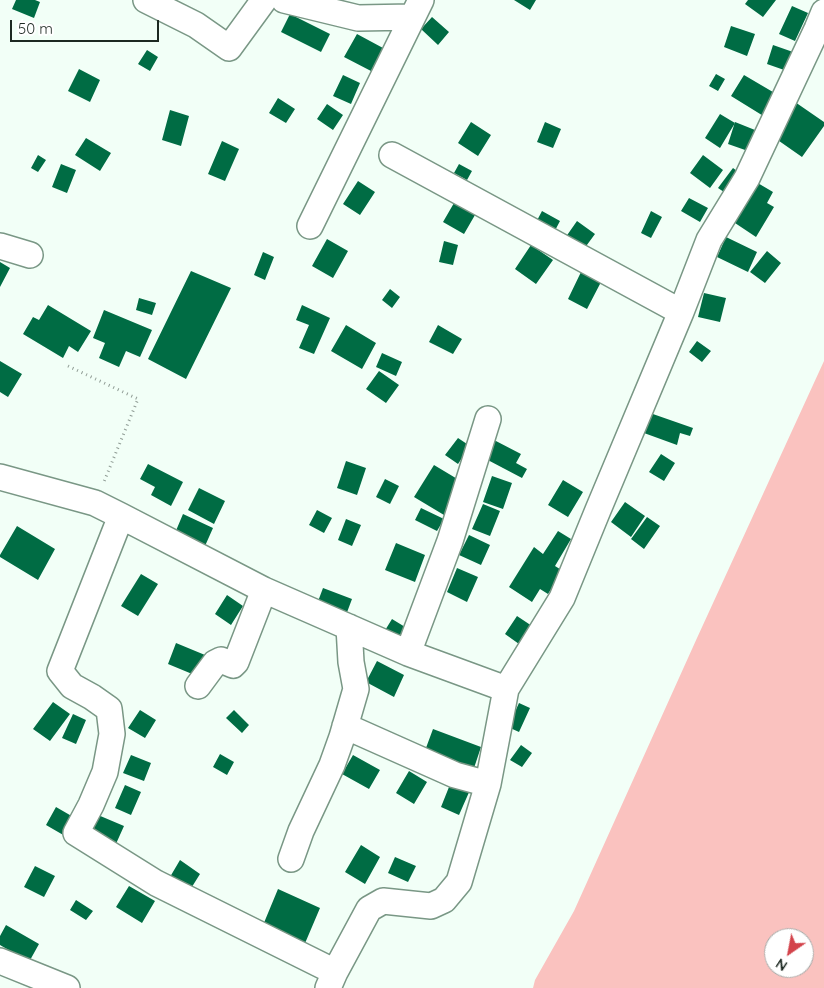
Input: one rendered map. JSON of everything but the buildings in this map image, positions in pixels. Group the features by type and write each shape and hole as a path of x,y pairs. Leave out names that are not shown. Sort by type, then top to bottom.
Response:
{"street":[{"path":"146,0 196,25 229,48 264,0"},
{"path":"284,0 358,18 417,9"},
{"path":"310,226 417,9"},
{"path":"121,516 60,671 72,686 92,697 109,710 112,734 105,772 91,805 76,833 156,883 332,980 369,909 383,901 431,906 444,900 459,882 488,784 506,689 562,598 709,240 747,178 824,12"},
{"path":"392,155 681,312"},
{"path":"0,246 30,255"},
{"path":"408,653 450,541 488,419"},
{"path":"0,477 95,504 264,590 408,653 506,689"},
{"path":"198,686 219,660 233,665 236,662 264,590"},
{"path":"291,859 300,831 332,765 356,689 351,662 349,627"},
{"path":"345,726 455,775 488,784"},
{"path":"0,961 67,988"}],"path":[{"path":"68,366 138,399 95,504"}],"shaded area":[{"path":"824,361 824,988 533,988 535,980 574,911"}]}
